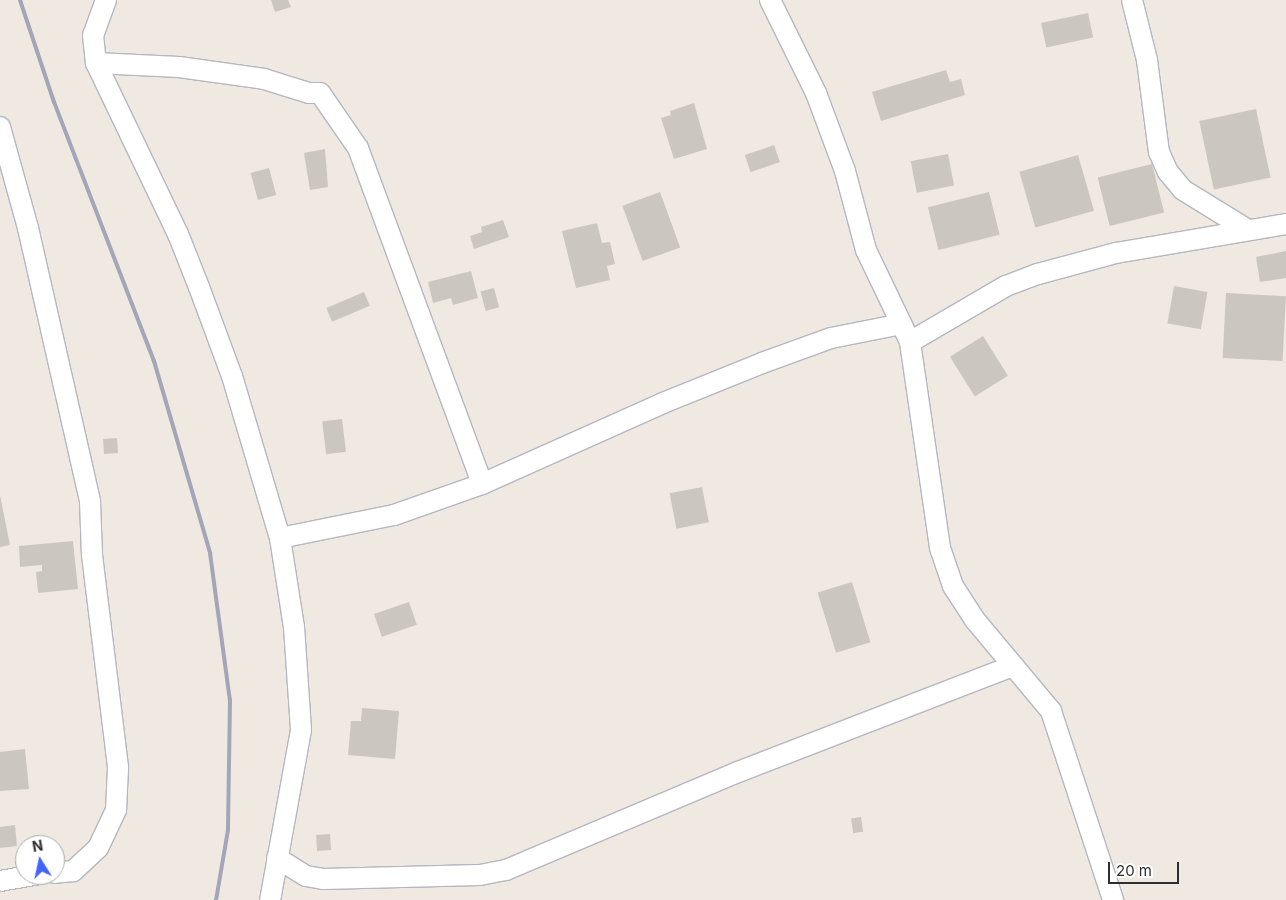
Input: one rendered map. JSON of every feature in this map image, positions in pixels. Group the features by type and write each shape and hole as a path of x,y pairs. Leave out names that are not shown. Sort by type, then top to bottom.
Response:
{"street":[{"path":"106,0 93,35 96,63 192,270 232,376 280,538 294,627 301,730 270,900"},
{"path":"770,0 816,92 845,171 866,250 910,342 940,548 953,586 1013,666 1051,711 1113,900"},
{"path":"1135,1 1148,68 1159,152 1168,172 1183,190 1248,230"},
{"path":"96,63 178,67 264,79 309,93 320,93 358,148 482,484"},
{"path":"0,127 28,228 85,474 118,768 116,810 98,848 73,871 65,872"},
{"path":"910,342 1006,286 1038,274 1116,253 1286,224"},
{"path":"280,538 394,515 482,484 663,403 831,338 902,324"},
{"path":"277,858 306,876 323,879 480,875 506,870 738,772 1013,666"},
{"path":"0,881 15,878"}],"building":[{"path":"271,0 288,0 291,7 275,12"},
{"path":"1088,13 1093,37 1046,47 1041,23"},
{"path":"946,70 950,82 961,79 965,95 881,121 872,92"},
{"path":"694,103 707,149 674,159 661,118 671,115 670,111"},
{"path":"1256,109 1271,177 1214,190 1199,121"},
{"path":"774,145 780,162 751,172 745,155"},
{"path":"325,149 328,187 310,190 304,153"},
{"path":"948,154 954,185 917,193 911,161"},
{"path":"1078,155 1094,211 1035,228 1019,172"},
{"path":"1152,164 1164,213 1110,226 1098,178"},
{"path":"269,168 276,195 258,200 251,173"},
{"path":"660,192 680,247 643,261 622,206"},
{"path":"989,192 1000,235 939,250 928,207"},
{"path":"503,220 509,237 474,249 470,236 482,232 481,227"},
{"path":"597,223 602,243 610,242 615,264 607,266 610,280 576,288 562,231"},
{"path":"1286,251 1286,278 1260,282 1256,257"},
{"path":"471,271 478,298 453,305 451,298 433,303 428,282"},
{"path":"1174,286 1207,292 1201,329 1167,323"},
{"path":"494,288 499,307 486,311 480,292"},
{"path":"364,292 370,306 332,322 326,308"},
{"path":"1226,293 1286,296 1283,361 1223,358"},
{"path":"983,336 1008,376 975,397 950,357"},
{"path":"342,419 346,452 326,454 322,421"},
{"path":"117,438 118,453 104,454 103,439"},
{"path":"702,487 709,522 676,529 670,493"},
{"path":"0,495 10,545 0,547"},
{"path":"73,541 78,589 38,593 36,572 42,571 42,565 20,567 19,546"},
{"path":"852,582 870,642 836,653 818,593"},
{"path":"409,602 417,625 382,637 374,614"},
{"path":"362,708 399,711 395,759 348,755 351,721 361,721"},
{"path":"25,749 29,789 0,791 0,752"},
{"path":"861,817 863,832 853,833 851,818"},
{"path":"15,825 15,846 0,848 0,827"},
{"path":"330,834 331,850 317,851 316,835"}],"railway":[{"path":"20,0 54,102 154,361 210,553 230,700 228,830 216,900"}]}
